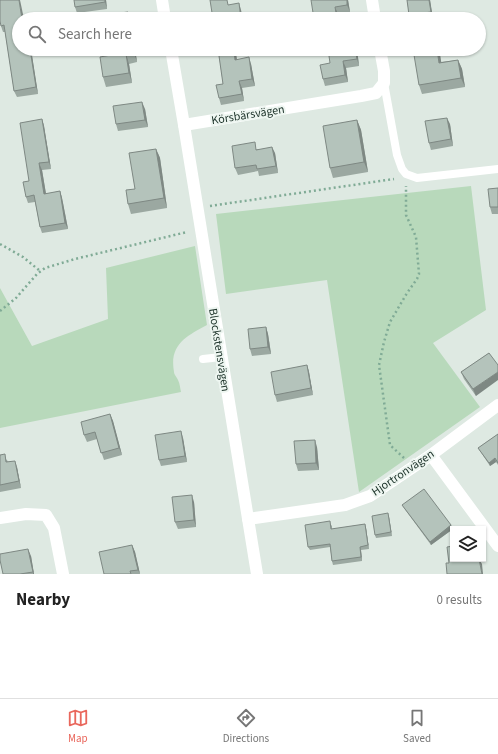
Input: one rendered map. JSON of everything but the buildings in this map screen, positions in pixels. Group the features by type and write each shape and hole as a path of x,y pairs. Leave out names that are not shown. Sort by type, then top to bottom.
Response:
{"street":[{"path":"162,0 164,12"},
{"path":"372,0 374,12"},
{"path":"171,56 184,126"},
{"path":"381,56 384,83"},
{"name":"Körsbärsvägen","path":"184,126 376,93 384,83"},
{"name":"Blockstensvägen","path":"184,126 257,574"},
{"name":"Hjortronvägen","path":"248,519 345,505 370,496 431,455 498,405"},
{"path":"431,455 498,546"},
{"path":"0,518 26,514 46,515 54,528 63,574"}],"lane":[{"path":"384,83 397,156 402,169 406,174 417,178 424,178 498,170"},
{"path":"204,359 221,357"}],"path":[{"path":"197,208 291,193 392,180 406,174 406,215 416,237 419,274 390,322 378,368 390,445 413,467"},
{"path":"0,311 22,293 40,271 45,268 75,259 200,229"},
{"path":"0,244 23,257 40,271"}],"green space":[{"path":"471,186 486,310 433,343 480,407 359,492 327,280 226,294 216,214"},
{"path":"195,246 207,325 186,337 181,342 174,354 174,373 179,382 181,392 0,428 0,288 32,346 108,319 106,268"}]}
